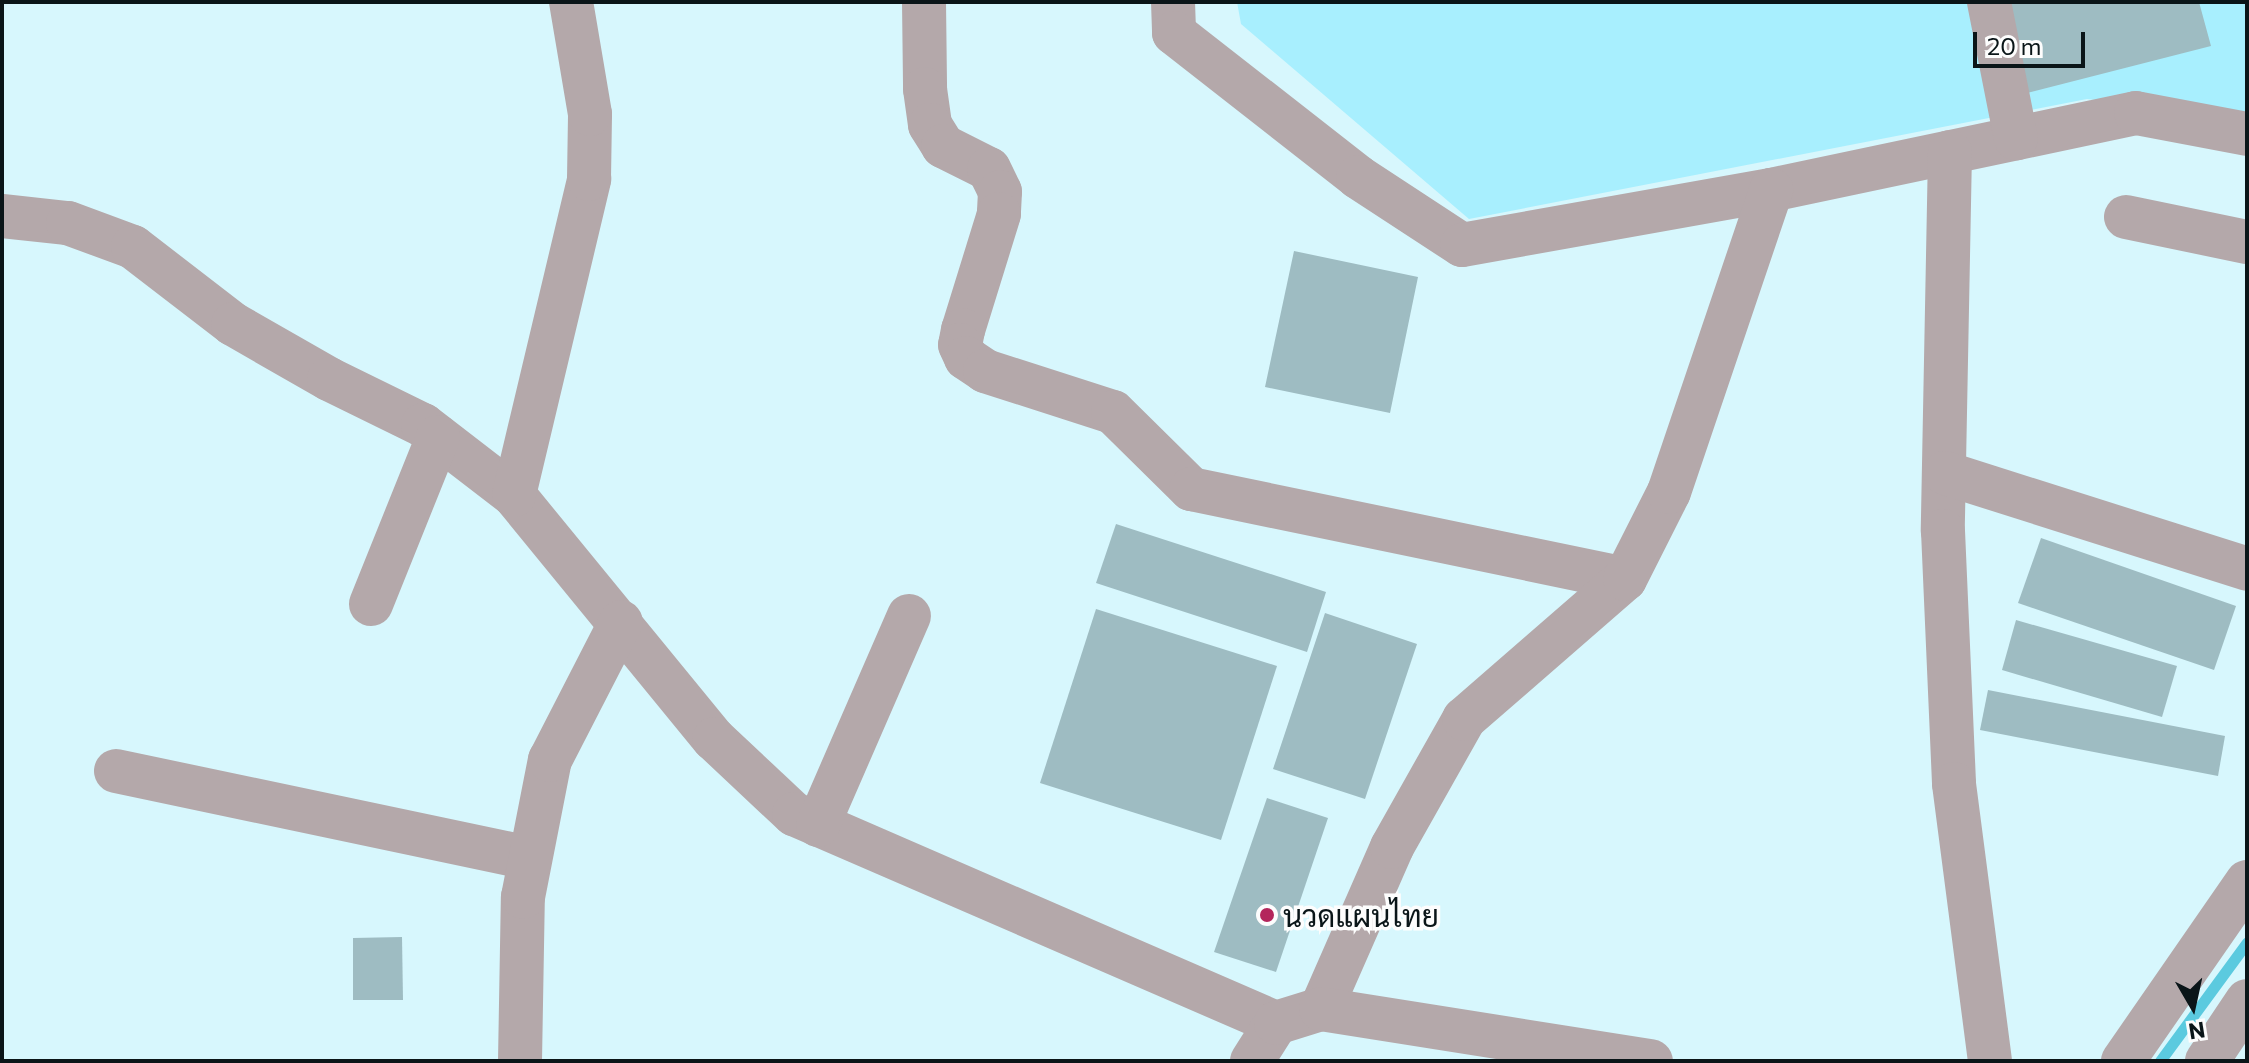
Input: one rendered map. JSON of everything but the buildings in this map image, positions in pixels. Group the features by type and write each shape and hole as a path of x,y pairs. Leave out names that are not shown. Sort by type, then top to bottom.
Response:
{"street":[{"path":"514,495 589,179 590,114 571,2"},
{"path":"924,2 925,89 930,125 943,146 989,169 1000,192 999,214 963,330 960,345 966,358 985,371 1113,412 1191,489 1625,579"},
{"path":"1173,2 1174,33 1358,177 1462,245 1771,190 2136,113 2247,134"},
{"path":"1989,2 2016,138"},
{"path":"1950,152 1943,531 1954,784 1990,1061"},
{"path":"1321,1009 1392,847 1464,719 1625,579 1669,492 1771,190"},
{"path":"2,216 68,223 133,247 233,324 329,379 423,425 514,495 714,739 794,814 1276,1023"},
{"path":"2126,217 2247,242"},
{"path":"371,604 438,437"},
{"path":"1945,473 2247,569"},
{"path":"818,825 909,616"},
{"path":"520,1061 523,897 550,760 621,622"},
{"path":"116,771 530,858"},
{"path":"2123,1061 2247,882"},
{"path":"2207,1061 2247,1001"},
{"path":"1252,1061 1276,1023 1321,1009 1651,1061"}],"shaded area":[{"path":"1237,2 2247,2 2247,117 2087,99 1469,219 1241,24"}],"waterway":[{"path":"2160,1061 2247,942"}],"place":[{"name":"นวดแผนไทย","path":"1267,915"}]}
